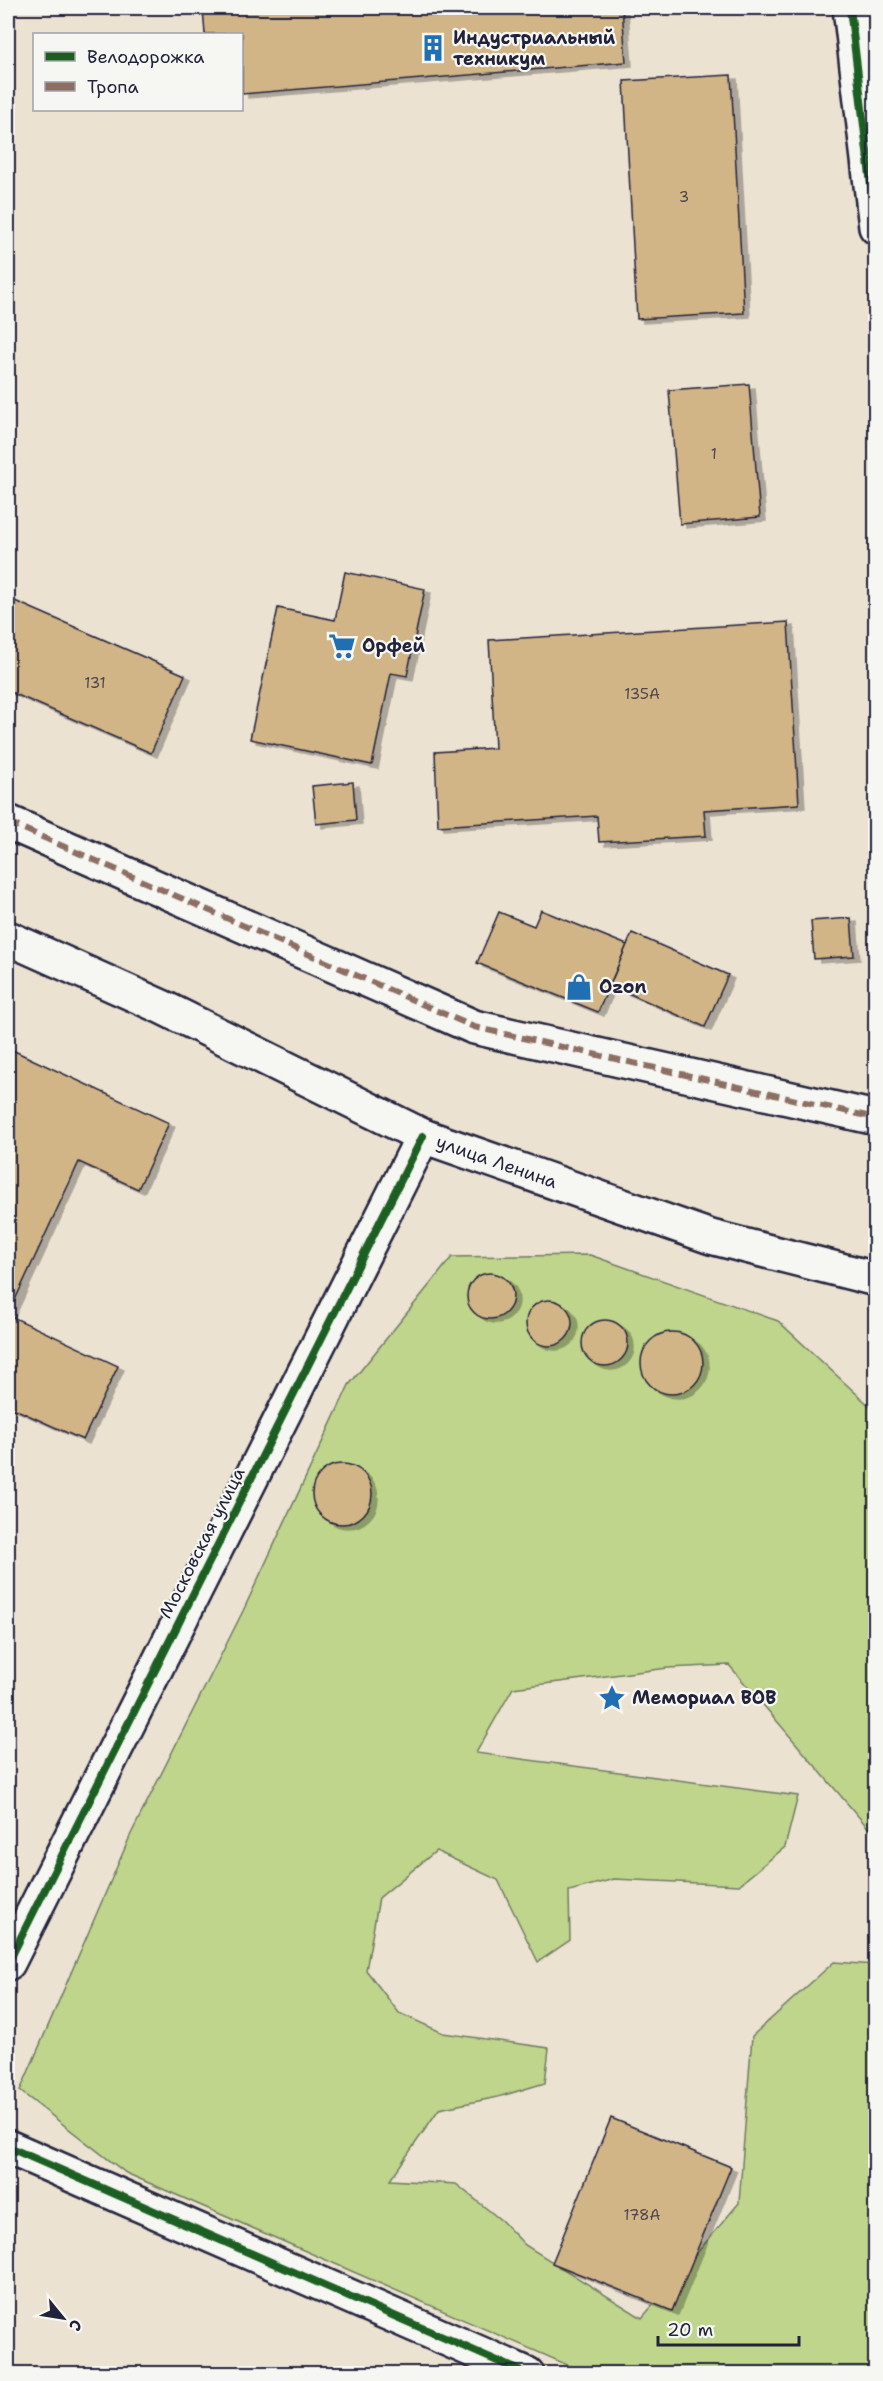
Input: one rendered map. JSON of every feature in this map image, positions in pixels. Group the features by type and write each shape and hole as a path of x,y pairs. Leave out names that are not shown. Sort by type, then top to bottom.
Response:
{"street":[{"path":"850,8 876,227"},
{"path":"8,822 474,1027 876,1118"},
{"name":"улица Ленина","path":"8,938 162,1007 423,1136 711,1237 876,1279"},
{"name":"Московская улица","path":"8,1963 423,1136"},
{"path":"8,2147 527,2373"}],"green space":[{"path":"590,1255 778,1321 875,1411 875,1836 729,1665 668,1668 513,1688 476,1753 798,1796 785,1847 739,1885 614,1879 569,1891 570,1940 538,1962 498,1880 436,1851 379,1898 366,1970 399,2013 443,2033 549,2048 545,2083 498,2097 439,2109 390,2180 456,2184 502,2221 525,2245 642,2318 739,2203 752,2036 834,1962 875,1965 875,2373 586,2373 126,2173 20,2091 131,1834 243,1611 349,1385 452,1257"}],"building":[{"name":"Индустриальный техникум","path":"203,8 622,8 626,62 243,94 243,33 205,33"},
{"path":"731,75 744,313 637,319 624,81"},
{"path":"749,384 760,517 680,524 669,390"},
{"name":"Орфей","path":"345,572 425,589 407,676 391,673 372,765 250,739 278,608 335,620"},
{"path":"8,598 185,675 151,753 8,691"},
{"path":"788,622 799,804 704,810 706,836 599,842 597,816 438,826 435,752 495,748 489,640"},
{"path":"353,782 356,820 316,824 312,786"},
{"path":"541,910 627,945 598,1012 477,963 499,912 534,926"},
{"path":"851,918 854,956 814,959 811,921"},
{"path":"632,933 728,975 705,1027 610,985"},
{"path":"8,1048 169,1123 138,1189 79,1162 8,1315"},
{"path":"490,1273 506,1280 513,1296 506,1312 490,1319 474,1312 467,1296 474,1280"},
{"path":"549,1300 565,1307 572,1323 565,1339 549,1346 533,1339 526,1323 533,1307"},
{"path":"8,1315 118,1366 83,1440 8,1406"},
{"path":"605,1320 621,1327 628,1343 621,1359 605,1366 589,1359 582,1343 589,1327"},
{"path":"666,1332 678,1332 694,1341 701,1351 703,1363 701,1375 694,1385 678,1394 666,1394 655,1389 646,1380 641,1369 641,1357 646,1346 655,1337"},
{"path":"342,1464 363,1473 372,1494 363,1515 342,1524 321,1515 312,1494 321,1473"},
{"path":"611,2118 731,2167 672,2311 552,2263"}],"marked path":[{"path":"8,822 474,1027 876,1118"}],"cycle path":[{"path":"850,8 876,227"},
{"path":"8,1963 423,1136"},
{"path":"8,2147 527,2374"}],"place":[{"name":"Индустриальный техникум","path":"433,48"},
{"name":"Орфей","path":"342,646"},
{"name":"Ozon","path":"579,987"},
{"name":"Мемориал ВОВ","path":"612,1698"}]}
